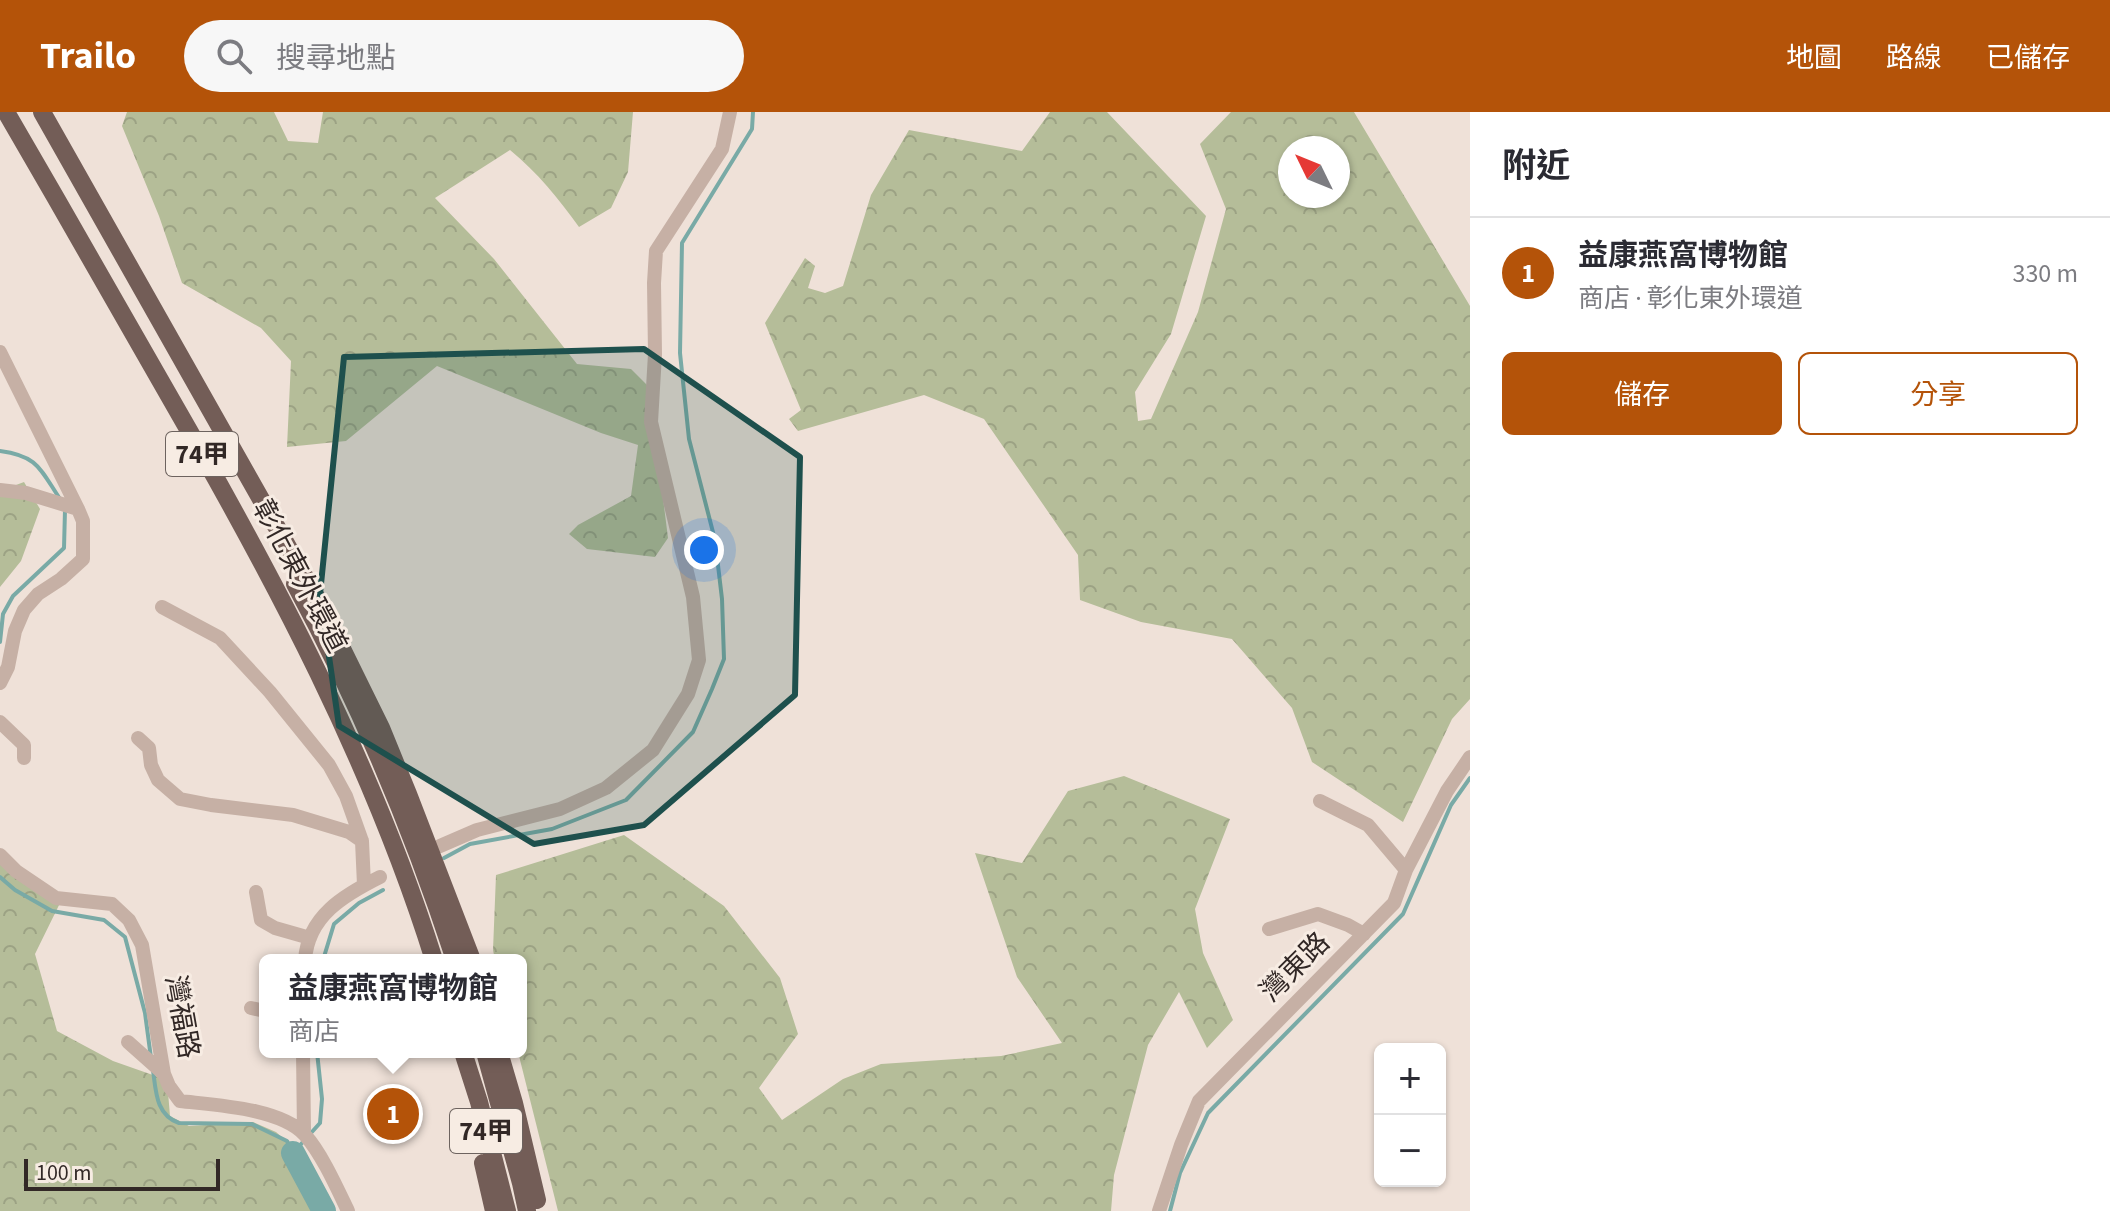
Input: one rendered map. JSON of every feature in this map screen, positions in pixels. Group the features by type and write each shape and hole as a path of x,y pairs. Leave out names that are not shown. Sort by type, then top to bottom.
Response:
{"main road":[{"name":"彰化東外環道","path":"6,112 222,488 290,613 352,743 423,923 432,954"},
{"name":"彰化東外環道","path":"29,112 309,609 397,798 453,954"},
{"name":"74甲","path":"42,112 326,615 381,728 470,954"},
{"name":"74甲","path":"0,123 218,501 283,624 369,809 423,954"},
{"name":"74甲","path":"456,1058 494,1211"},
{"name":"74甲","path":"465,1058 507,1211"},
{"name":"74甲","path":"487,1058 527,1211"},
{"name":"74甲","path":"501,1058 539,1211"}],"street":[{"path":"440,846 477,830 560,809 606,788 653,750 688,694 699,660 693,597 651,422 656,251 722,149 730,112"},
{"path":"0,352 83,521 83,559 38,594 24,610 15,631 8,667 0,683"},
{"path":"0,490 26,493 78,509"},
{"path":"162,607 220,638 270,692 329,765 346,796 362,841 364,885"},
{"path":"0,722 24,745 24,758"},
{"path":"138,738 149,748 151,765 158,780 180,799 293,815 349,832 362,841"},
{"name":"灣東路","path":"1159,1211 1199,1101 1394,903 1406,870 1447,791 1470,757"},
{"path":"1320,801 1368,825 1406,870"},
{"name":"灣福路","path":"0,855 16,871 56,898 112,904 129,920 142,945 164,1074 180,1101 264,1113 304,1133 326,1167 348,1211"},
{"path":"306,954 317,920 329,908 380,877"},
{"path":"256,892 261,920 275,928 310,938"},
{"path":"1269,929 1318,914 1364,934"},
{"path":"128,1042 164,1074"},
{"path":"303,1058 304,1133"}],"highlighted area":[{"path":"644,349 800,457 795,695 644,825 534,844 339,726 320,594 344,357"}],"green space":[{"path":"127,112 274,112 288,141 318,143 323,112 633,112 628,172 611,208 579,227 547,186 510,150 435,198 494,259 577,364 631,369 649,387 668,538 655,557 587,549 569,534 578,525 631,496 638,445 437,366 346,441 287,447 291,361 261,328 182,283 159,216 122,126"},
{"path":"1050,112 1107,112 1206,216 1171,334 1135,392 1138,421 1151,419 1198,312 1226,209 1200,144 1231,112 1354,112 1470,306 1470,699 1452,719 1403,822 1312,762 1292,708 1232,639 1141,622 1080,600 1078,555 984,419 924,395 798,431 789,419 801,410 765,323 805,258 815,266 808,288 825,293 843,286 871,195 909,130 1022,151"},
{"path":"24,482 40,509 21,561 0,587 0,491"},
{"path":"1124,776 1230,819 1195,909 1203,953 1233,1020 1207,1048 1179,992 1148,1045 1114,1175 1111,1211 558,1211 520,1058 527,1058 527,954 494,954 493,950 496,875 624,835 724,906 780,978 798,1034 759,1088 782,1120 843,1079 881,1064 1001,1056 1062,1043 1017,977 975,853 1022,863 1068,791"},
{"path":"0,860 62,899 35,954 57,1031 113,1061 167,1080 170,1116 189,1126 253,1122 276,1132 299,1152 334,1211 0,1211"}],"waterway":[{"path":"444,858 470,844 552,829 626,800 693,732 712,689 724,659 722,599 715,540 689,439 680,353 682,243 752,129 753,112"},
{"path":"0,451 30,460 60,499"},
{"path":"0,642 3,614 13,596 64,548 65,510"},
{"path":"1170,1211 1180,1173 1208,1113 1403,914 1451,805 1470,778"},
{"path":"0,877 15,890 52,911 104,920 125,937 145,1013 151,1058"},
{"path":"325,954 334,924 359,903 383,890"},
{"path":"153,1070 158,1102 171,1119 179,1123 252,1124 287,1141 293,1153 320,1123 322,1099 318,1058"},
{"path":"293,1153 324,1211"}],"place":[{"name":"益康燕窩博物館","path":"393,1114"}]}
